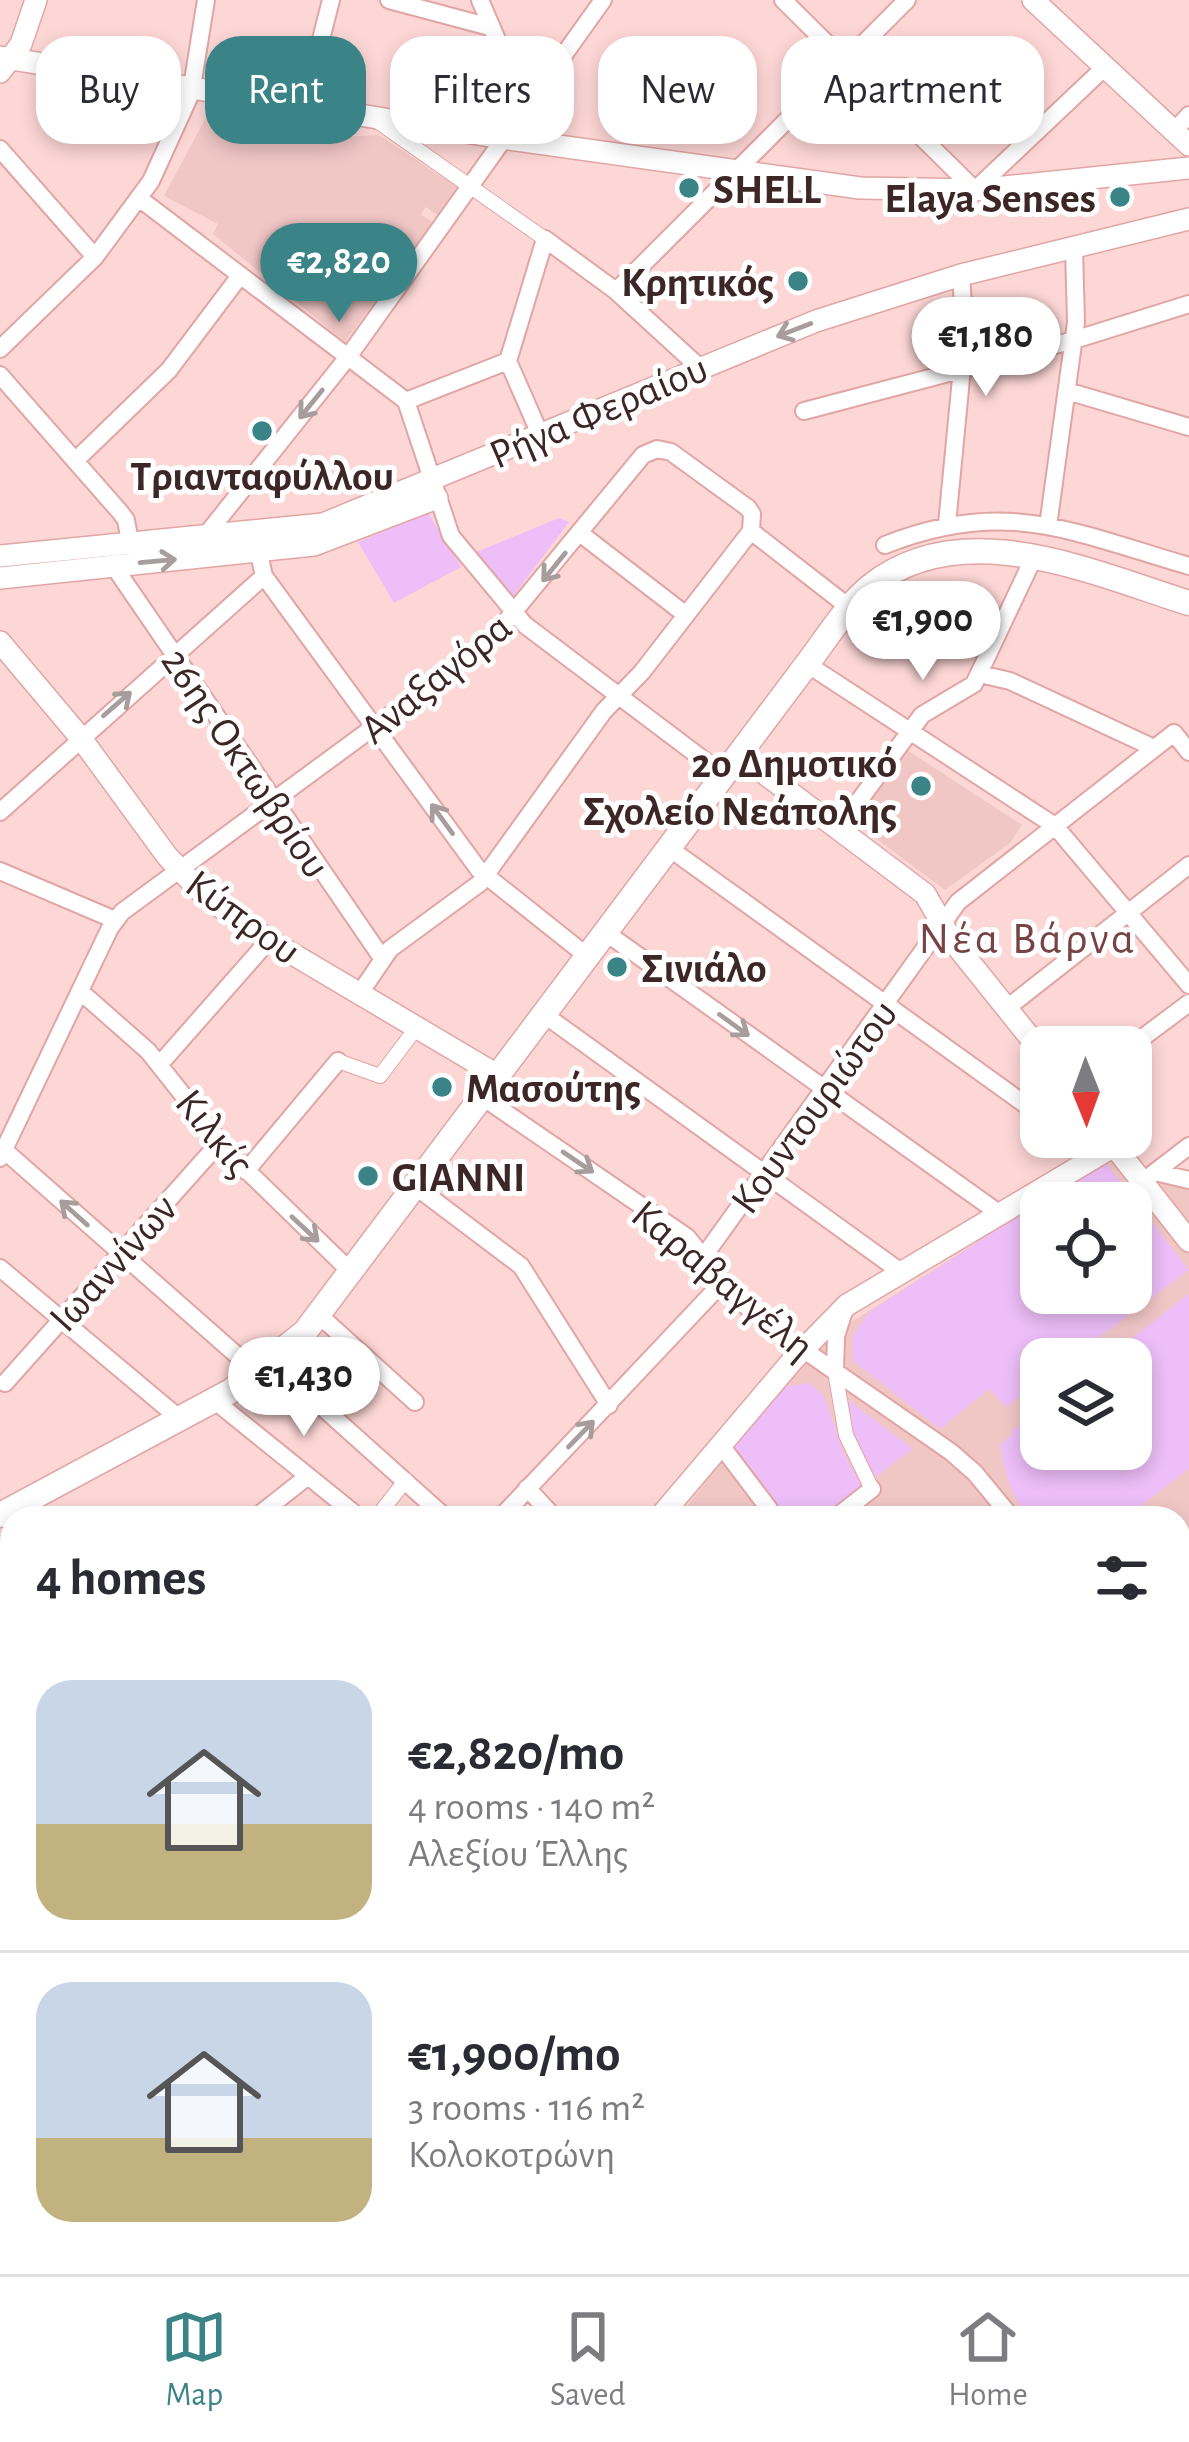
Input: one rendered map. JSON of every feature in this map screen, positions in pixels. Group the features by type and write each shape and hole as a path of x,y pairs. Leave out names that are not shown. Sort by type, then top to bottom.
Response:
{"main road":[{"path":"17,1506 215,1401 264,1368 319,1316 807,664 850,608 886,576 923,561 982,551 1034,557 1189,603"}],"street":[{"path":"4,63 21,44 36,0"},
{"path":"0,349 94,257 140,199 192,89 206,0"},
{"path":"322,36 331,0"},
{"path":"388,0 490,27"},
{"path":"480,0 494,36"},
{"path":"574,40 603,0"},
{"path":"783,0 821,36"},
{"path":"872,36 907,0"},
{"path":"1048,5 1104,68 1184,130"},
{"path":"4,63 205,91"},
{"path":"975,190 1104,68"},
{"path":"366,117 390,120"},
{"path":"374,118 616,291 699,367"},
{"path":"616,291 781,127"},
{"path":"206,535 348,357 498,144"},
{"path":"542,144 884,190 975,190 1189,168"},
{"path":"930,144 975,190"},
{"path":"0,149 94,257"},
{"path":"140,199 406,401 455,543 514,616 617,696 839,828 926,895 1021,1026"},
{"name":"Ρήγα Φεραίου","path":"0,578 113,565 256,541 329,523 435,489 540,434 816,321 961,275 1189,219"},
{"path":"540,434 508,361 545,238"},
{"path":"1048,526 1074,340 1074,249"},
{"path":"946,524 965,323 961,275"},
{"path":"76,460 169,370 238,277"},
{"path":"804,411 1074,340 1189,304"},
{"path":"406,401 508,361"},
{"path":"0,374 126,520 130,542"},
{"path":"1067,392 1189,427"},
{"name":"Αναξαγόρα","path":"115,920 177,868 473,655 514,616 643,455 657,449 671,452 748,508 751,531"},
{"path":"886,545 946,524 992,520 1048,526 1189,566"},
{"path":"360,993 382,958 486,876 617,696 642,672 751,531 850,608"},
{"path":"580,534 686,615"},
{"name":"Ρήγα Φεραίου","path":"0,556 206,535 256,541"},
{"path":"256,541 264,576 486,876 587,956"},
{"path":"839,828 928,710 970,688 1034,557"},
{"name":"26ης Οκτωβρίου","path":"113,565 382,958"},
{"path":"0,812 264,576"},
{"name":"Κύπρου","path":"0,642 80,737 177,868 215,904 497,1075"},
{"path":"807,664 1055,826 1189,985"},
{"path":"980,674 1010,681 1154,748"},
{"path":"1182,727 1189,752"},
{"name":"Κουντουριώτου","path":"704,1256 964,896 1182,727"},
{"path":"669,848 1020,1101"},
{"path":"1007,1008 1189,865"},
{"path":"0,871 115,920 2,1154 433,1506"},
{"path":"605,932 1000,1214"},
{"path":"160,1064 269,940"},
{"name":"Κιλκίς","path":"81,992 160,1064 246,1171 351,1272"},
{"path":"1152,1031 1189,1004"},
{"path":"542,1013 901,1272"},
{"path":"246,1171 338,1061 380,1076 417,1027"},
{"name":"Καραβαγγέλη","path":"481,1096 687,1238 722,1284 803,1349 963,1462 1002,1506"},
{"name":"Ιωαννίνων","path":"5,1383 220,1142"},
{"path":"1149,1177 1189,1146"},
{"path":"669,1506 803,1349 847,1305 1086,1158"},
{"path":"1128,1158 1149,1177 1189,1241"},
{"path":"1149,1177 1189,1180"},
{"path":"415,1186 521,1266 609,1405"},
{"path":"0,1268 180,1419"},
{"path":"511,1506 722,1284"},
{"path":"847,1305 838,1324 835,1371 846,1435 872,1489 850,1506"},
{"path":"319,1316 415,1402"},
{"path":"215,1401 345,1506"},
{"path":"720,1444 767,1506"},
{"path":"270,1506 308,1476"},
{"path":"385,1506 406,1480"},
{"path":"527,1488 544,1506"}],"shaded area":[{"path":"205,119 205,144 366,144 366,136 379,135 457,187 437,215 426,207 423,211 421,215 433,222 345,342 213,234 218,224 164,196"},
{"path":"428,513 461,567 394,603 358,542"},
{"path":"559,518 569,522 511,599 474,553"},
{"name":"2ο Δημοτικό Σχολείο Νεάπολης","path":"907,750 1022,825 1010,843 945,890 854,822"},
{"path":"1104,1161 1189,1187 1189,1506 687,1506 831,1335 1020,1215 1020,1314 1152,1314 1152,1182 1071,1182"},
{"path":"1104,1161 1120,1182 1071,1182"},
{"path":"1020,1215 1020,1314 1130,1314 1098,1338 1020,1338 1020,1397 1006,1407 989,1389 940,1429 853,1361 852,1337 869,1312"},
{"path":"1152,1223 1189,1270 1152,1298"},
{"path":"1189,1294 1189,1469 1141,1506 1020,1506 1000,1445 1020,1424 1020,1470 1152,1470 1152,1338 1132,1338"},
{"path":"810,1383 824,1396 844,1454 862,1487 837,1506 777,1506 734,1446 782,1387"},
{"path":"844,1397 913,1449 874,1478 852,1433"}],"place":[{"name":"SHELL","path":"689,188"},
{"name":"Elaya Senses","path":"1120,197"},
{"name":"Κρητικός","path":"798,281"},
{"name":"Τριανταφύλλου","path":"262,431"},
{"name":"2ο Δημοτικό Σχολείο Νεάπολης","path":"921,786"},
{"name":"Σινιάλο","path":"617,967"},
{"name":"Μασούτης","path":"442,1087"},
{"name":"GIANNI","path":"368,1176"}],"district":[{"name":"Νέα Βάρνα","path":"1028,937"}]}
